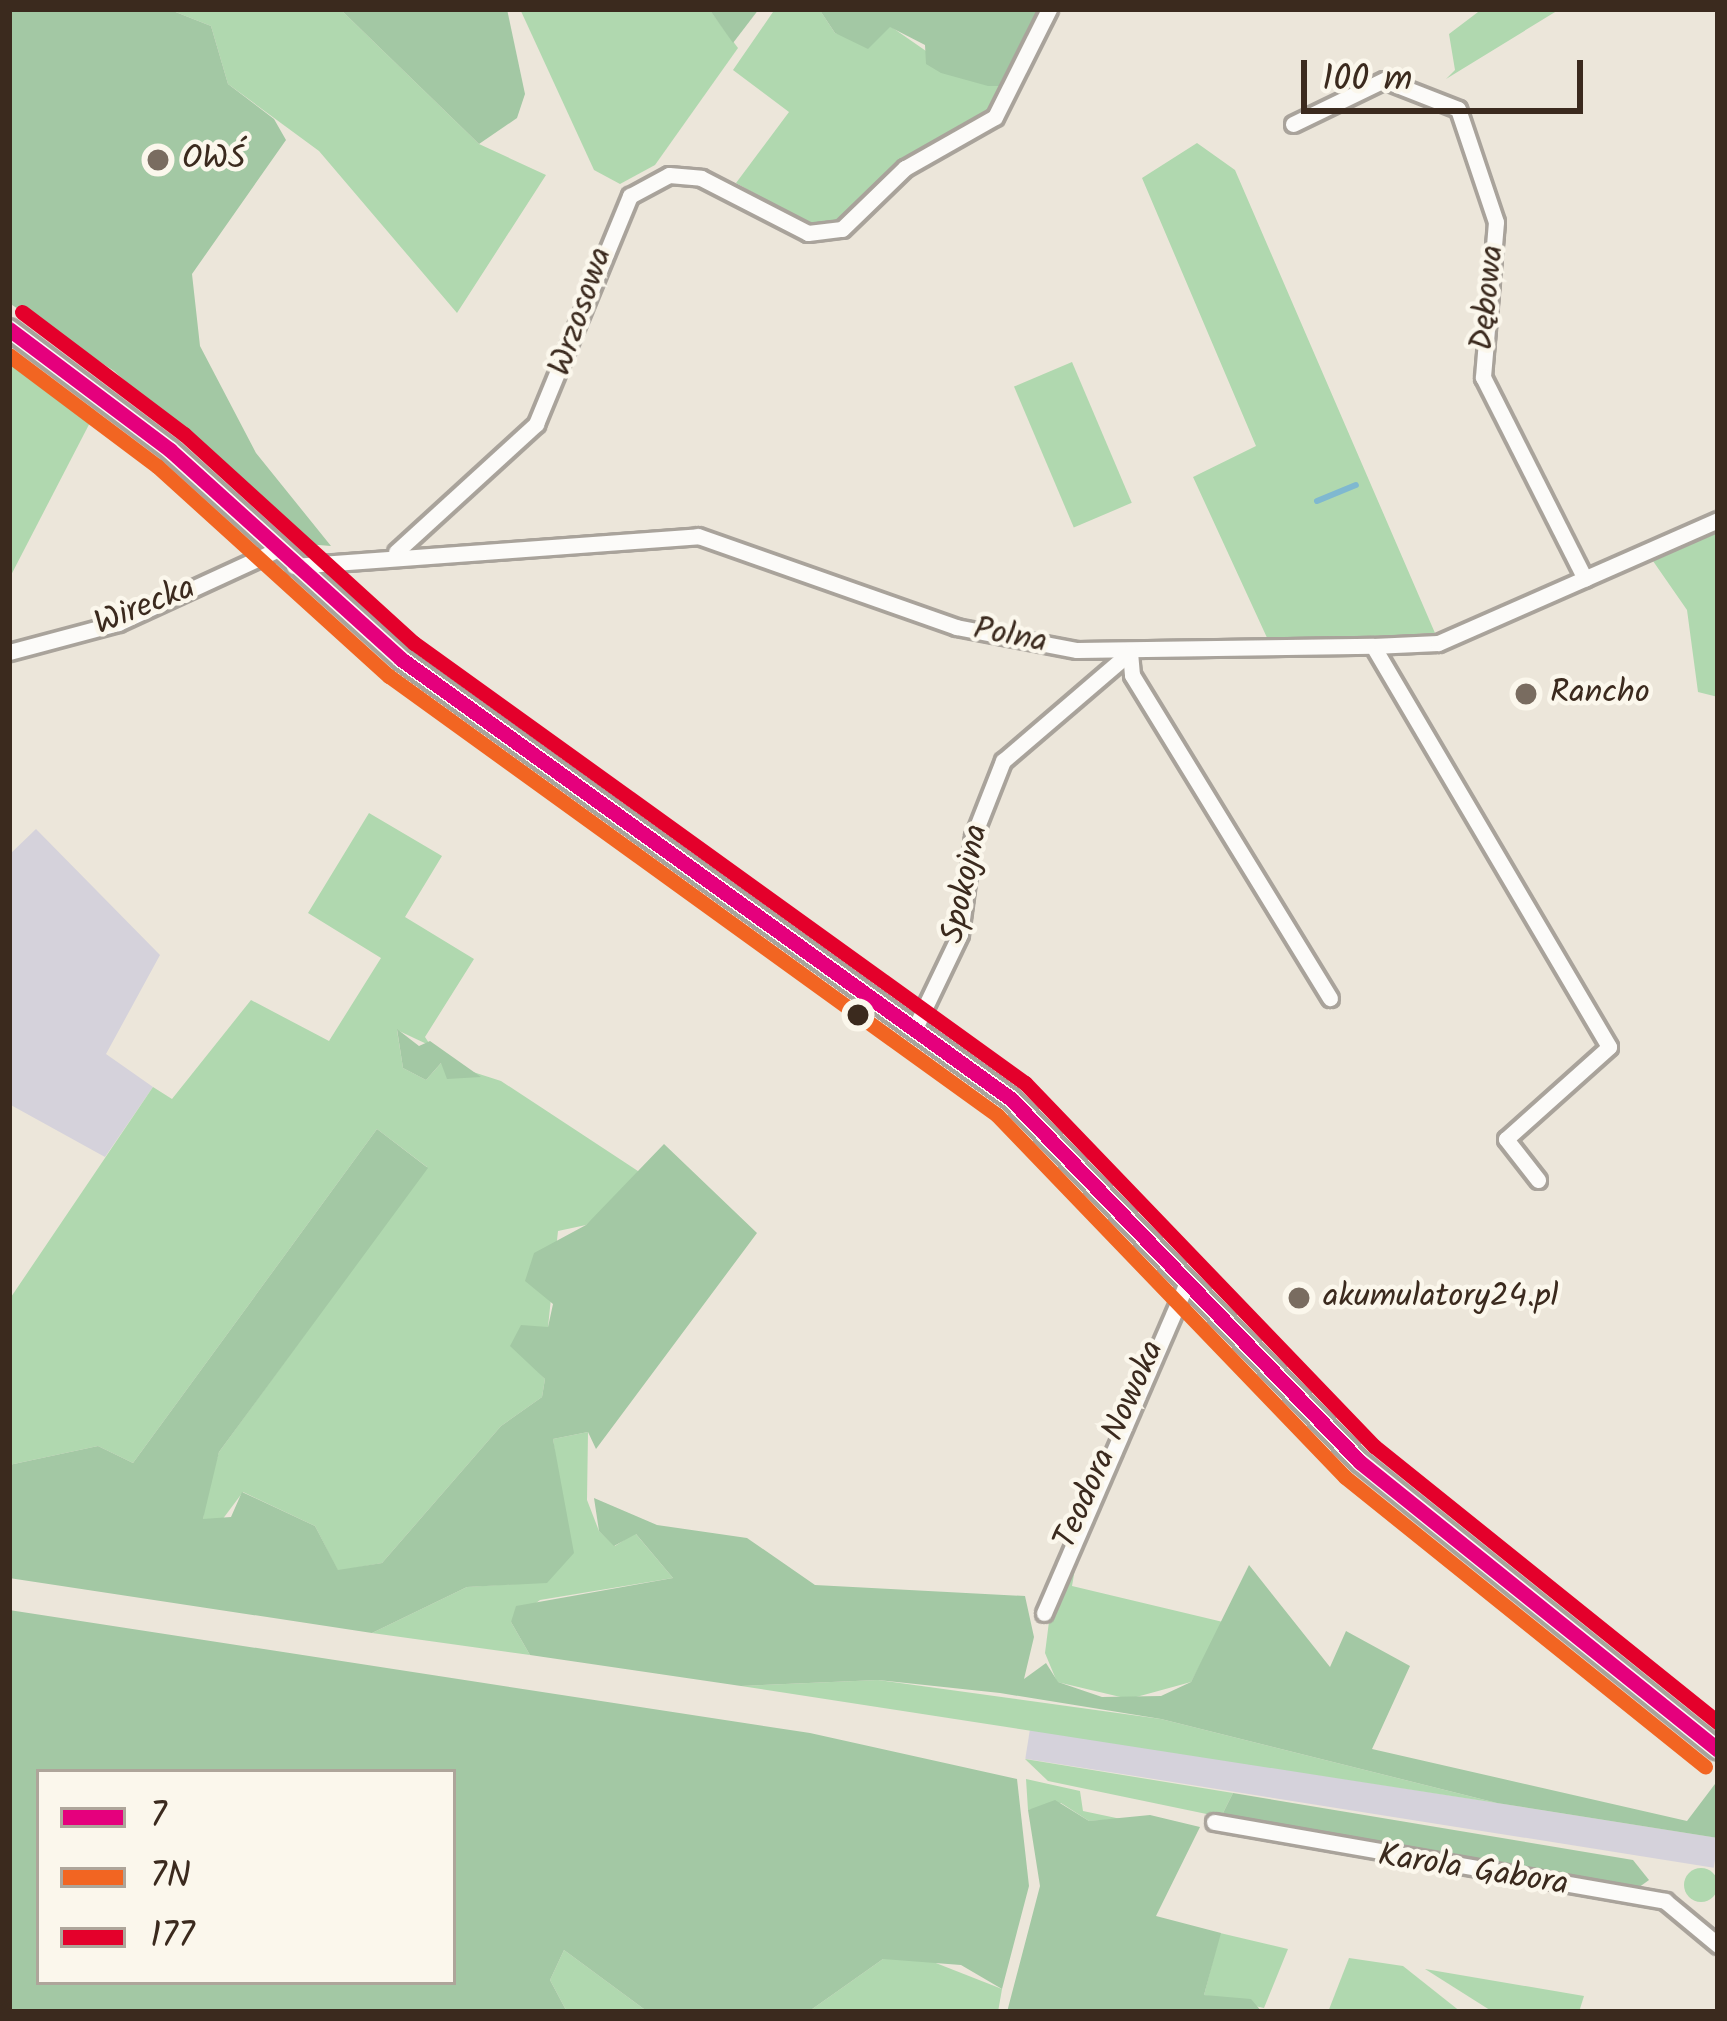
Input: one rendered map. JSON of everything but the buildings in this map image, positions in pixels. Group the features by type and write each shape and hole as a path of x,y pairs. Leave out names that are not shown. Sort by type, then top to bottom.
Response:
{"street":[{"name":"Wrzosowa","path":"396,552 536,424 629,196 669,175 701,178 808,232 842,229 904,168 995,117 1048,9"},
{"name":"Dębowa","path":"1293,124 1384,80 1458,110 1496,222 1484,377 1585,579"},
{"path":"9,329 122,410 294,566 470,712 916,1026 1044,1128 1360,1462 1718,1750"},
{"name":"Polna","path":"294,566 396,552 698,536 956,627 1130,652 1373,646 1438,643 1718,520"},
{"name":"Wirecka","path":"9,652 118,623 277,550"},
{"path":"1373,646 1609,1047 1506,1138 1538,1180"},
{"path":"1130,652 1132,675 1330,998"},
{"name":"Spokojna","path":"916,1026 960,934 973,837 1003,761 1130,652"},
{"name":"Teodora Nowoka","path":"1044,1613 1187,1282"},
{"name":"Karola Gabora","path":"1214,1822 1665,1901 1718,1945"}],"shaded area":[{"path":"36,829 160,955 106,1054 153,1087 105,1157 9,1104 9,855"},
{"path":"1030,1729 1718,1838 1714,1868 1025,1759"}],"green space":[{"path":"9,9 168,9 211,26 228,84 274,119 286,140 192,274 200,346 256,453 331,546 306,544 114,371 9,303"},
{"path":"168,9 340,9 479,144 546,175 457,313 319,151 228,84 211,26"},
{"path":"340,9 507,9 525,94 517,118 479,144"},
{"path":"520,9 709,9 738,48 655,165 620,184 594,170"},
{"path":"709,9 759,9 733,43"},
{"path":"775,9 819,9 835,33 861,41 890,26 962,76 1013,86 972,130 901,163 843,222 811,225 736,183 789,112 733,70"},
{"path":"819,9 1040,9 1013,86 988,86 926,64 925,45 890,27 868,49 835,33"},
{"path":"1482,9 1560,9 1446,79 1455,70 1449,34"},
{"path":"1197,143 1235,170 1435,633 1269,642 1193,477 1256,446 1142,178"},
{"path":"9,349 96,411 9,579"},
{"path":"1072,362 1132,503 1074,527 1014,387"},
{"path":"1718,528 1718,697 1698,692 1687,610 1653,561"},
{"path":"369,813 442,856 405,917 474,959 425,1037 431,1046 397,1030 403,1068 426,1080 442,1062 501,1081 644,1175 586,1225 558,1231 548,1327 526,1358 545,1379 542,1397 501,1426 382,1563 338,1571 315,1526 243,1492 219,1524 203,1519 206,1494 219,1452 427,1167 377,1129 133,1463 98,1446 9,1465 9,1300 153,1087 172,1099 251,1000 329,1041 381,958 308,913"},
{"path":"397,1029 419,1046 430,1041 481,1077 447,1079 441,1063 426,1080 403,1068"},
{"path":"377,1129 428,1168 219,1452 203,1519 231,1517 242,1492 315,1526 338,1570 382,1563 501,1426 542,1397 545,1379 510,1346 521,1325 548,1327 553,1304 525,1281 534,1253 586,1225 664,1144 757,1233 596,1449 588,1432 553,1439 574,1553 547,1583 467,1587 372,1633 9,1578 9,1465 98,1446 133,1463"},
{"path":"588,1432 587,1500 599,1531 615,1546 635,1533 673,1578 540,1600 511,1622 530,1655 372,1633 467,1587 547,1582 560,1491 553,1439"},
{"path":"594,1498 657,1525 747,1538 815,1585 1025,1596 1034,1637 1024,1679 1046,1663 1058,1682 1102,1697 1161,1696 1191,1682 1249,1565 1330,1667 1346,1631 1410,1666 1372,1749 1687,1821 1718,1780 1718,1838 1497,1803 1161,1719 1000,1693 878,1680 741,1686 530,1655 511,1622 516,1606 673,1578 636,1534 614,1546 599,1531"},
{"path":"1084,1517 1072,1586 1223,1622 1191,1682 1129,1699 1057,1682 1045,1653 1052,1598"},
{"path":"9,1610 810,1733 1017,1779 1029,1886 1002,1989 961,1965 883,1959 808,2012 648,2012 564,1950 550,1980 567,2012 9,2012"},
{"path":"878,1680 1161,1719 1497,1803 741,1686"},
{"path":"1025,1759 1233,1793 1221,1817 1048,1781"},
{"path":"1026,1779 1080,1791 1083,1811 1121,1819 1089,1821 1061,1803 1028,1810"},
{"path":"1233,1793 1633,1860 1649,1880 1631,1893 1221,1817"},
{"path":"1055,1800 1089,1821 1150,1815 1200,1827 1156,1916 1221,1933 1204,1995 1251,1999 1262,2012 1007,2012 1040,1886 1028,1810"},
{"path":"1701,1868 1713,1873 1718,1885 1713,1897 1701,1902 1689,1897 1684,1885 1689,1873"},
{"path":"1220,1933 1288,1949 1264,2008 1204,1995"},
{"path":"564,1950 648,2012 567,2012 550,1980"},
{"path":"918,1956 1002,1989 998,2012 808,2012 883,1959"},
{"path":"1349,1958 1403,1966 1461,2012 1328,2012"},
{"path":"1425,1969 1584,1996 1579,2012 1493,2012"}],"waterway":[{"path":"1317,501 1356,485"}],"transit line":[{"name":"177","path":"22,312 184,434 414,643 1025,1083 1374,1446 1718,1723"},
{"name":"7","path":"9,329 170,450 401,659 1011,1099 1360,1462 1718,1750"},
{"name":"7N","path":"9,355 157,466 389,676 997,1115 1345,1477 1705,1766"}],"place":[{"name":"OWŚ","path":"158,160"},
{"name":"Rancho","path":"1526,694"},
{"name":"akumulatory24.pl","path":"1299,1298"}]}
